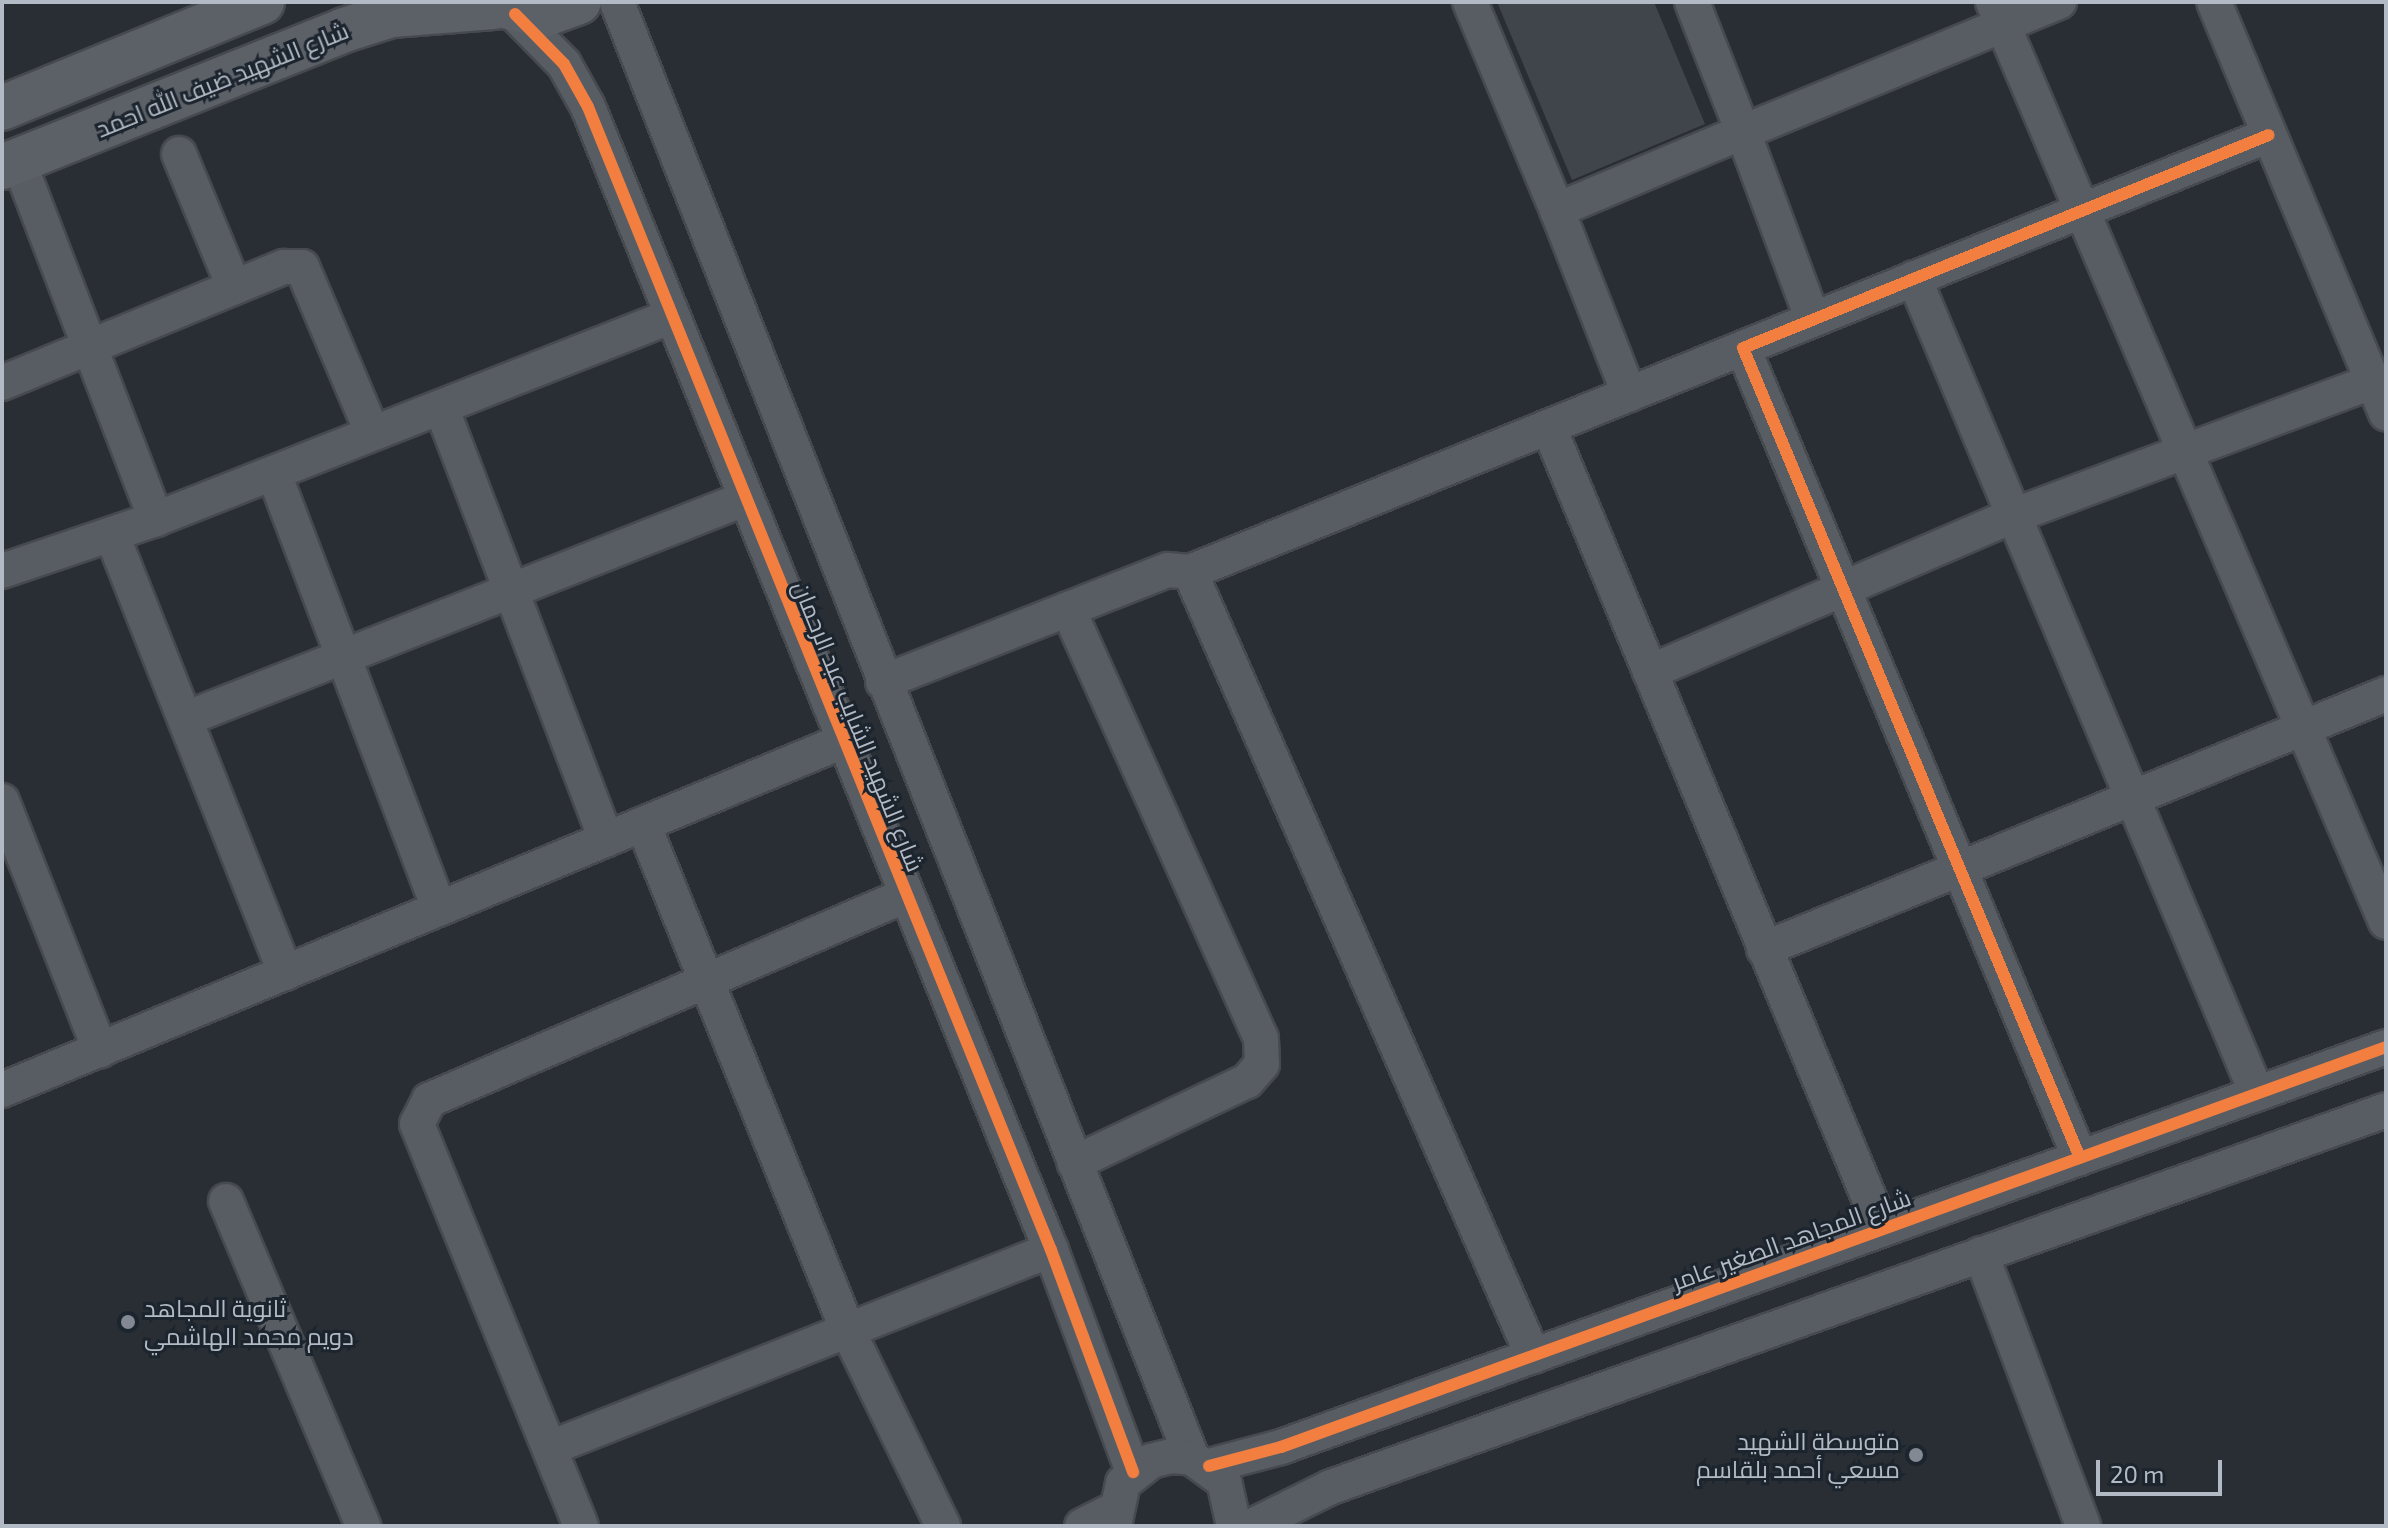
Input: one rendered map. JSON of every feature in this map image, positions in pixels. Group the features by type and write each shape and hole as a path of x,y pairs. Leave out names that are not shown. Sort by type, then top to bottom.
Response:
{"street":[{"path":"2,108 262,2"},
{"name":"شارع الشهيد ضيف الله احمد","path":"10,164 344,30 392,15 499,8 543,15 579,2"},
{"name":"شارع الشهيد الشايب عبد الرحمان","path":"617,2 1074,1163 1200,1462 1233,1499 1234,1526"},
{"path":"1470,2 1557,210 1629,394"},
{"path":"1692,2 1812,318"},
{"path":"1557,210 1743,132 1998,14 2059,2"},
{"path":"2217,3 2386,413"},
{"name":"شارع الشهيد الشايب عبد الرحمان","path":"499,8 556,54 588,107 841,742 1051,1250 1133,1472"},
{"path":"1998,14 2386,922"},
{"path":"883,682 1168,570 1190,572 2269,135"},
{"path":"179,154 234,287"},
{"path":"10,164 156,519"},
{"path":"2,383 234,287 302,267 372,432"},
{"path":"1914,278 2010,517 2133,798 2257,1094"},
{"path":"2,571 156,519 672,316"},
{"path":"1743,348 1849,590 2080,1158"},
{"path":"1650,672 1849,590 2010,517 2371,382"},
{"path":"441,407 606,840"},
{"path":"1549,428 1882,1229"},
{"path":"274,474 439,909"},
{"path":"185,719 744,499"},
{"path":"112,535 285,973"},
{"path":"1190,572 1533,1356"},
{"path":"1068,609 1261,1038 1262,1064 1247,1081 1074,1163"},
{"path":"1764,949 2386,694"},
{"path":"2,1090 841,742"},
{"path":"2,801 100,1050"},
{"path":"643,824 848,1331 943,1526"},
{"path":"581,1526 417,1124 429,1100 462,1081 904,896"},
{"name":"شارع المجاهد الصغير عامر","path":"1133,1472 1171,1456 1200,1462 1533,1356 2386,1047"},
{"path":"1252,1526 1331,1487 2386,1110"},
{"path":"226,1201 363,1526"},
{"path":"550,1448 1051,1250"},
{"path":"1981,1254 2083,1526"},
{"path":"1082,1526 1113,1518 1133,1472"}],"building":[{"path":"1497,2 1654,2 1705,124 1572,180"}],"cycle path":[{"path":"515,14 564,64 588,107 1051,1250 1133,1472"},
{"path":"2080,1158 1743,348 2269,135"},
{"path":"1209,1466 1281,1447 2386,1047"}],"place":[{"name":"ثانوية المجاهد دويم محمد الهاشمي","path":"128,1322"},
{"name":"متوسطة الشهيد مسعي أحمد بلقاسم","path":"1916,1455"}]}
